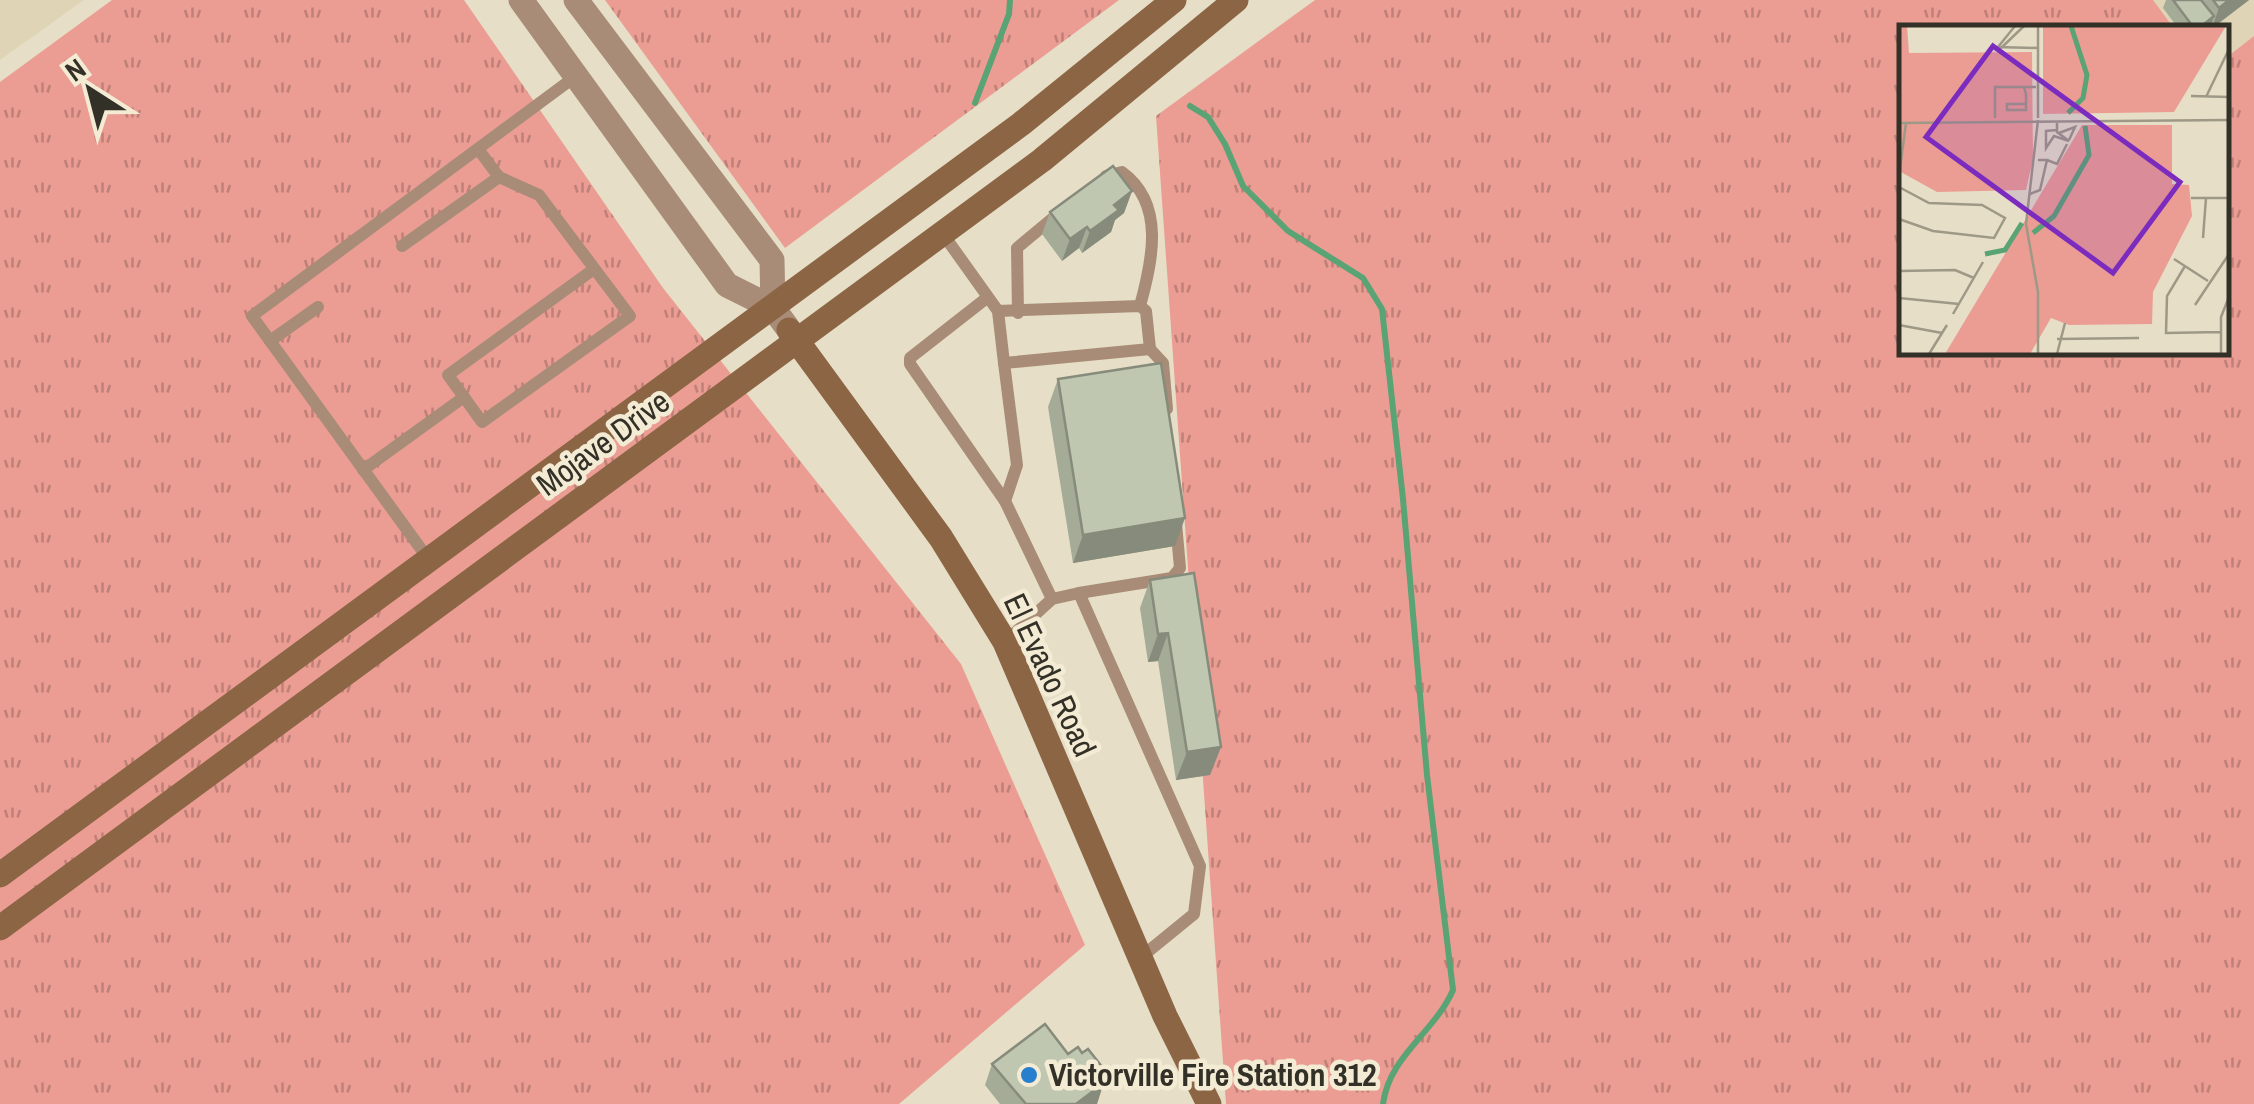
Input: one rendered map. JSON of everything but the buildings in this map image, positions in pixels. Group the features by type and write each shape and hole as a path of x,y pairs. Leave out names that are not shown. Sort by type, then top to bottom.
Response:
{"main road":[{"name":"Mojave Drive","path":"0,928 453,594 786,325 1021,124 1174,0"},
{"name":"Mojave Drive","path":"0,875 429,560 786,325 942,234 1042,160 1236,0"},
{"name":"El Evado Road","path":"786,325 941,538 1005,642 1164,1016 1210,1104"},
{"path":"429,560 453,594"}],"street":[{"name":"El Evado Road","path":"521,0 728,285 786,325"},
{"path":"576,0 772,260 786,325"}],"lane":[{"path":"429,560 252,316 576,76"},
{"path":"478,149 500,177 539,196 630,316 512,392 482,422 448,375 484,355 594,269"},
{"path":"1093,186 1107,175 1122,172 1148,204 1152,260 1140,306"},
{"path":"402,246 500,177"},
{"path":"1018,313 1016,248 1064,209"},
{"path":"942,234 998,311 1016,465 1005,501"},
{"path":"988,298 910,358 910,364 1005,501 1052,599"},
{"path":"998,311 1140,306 1146,311 1150,349 1163,363 1168,419"},
{"path":"270,341 318,307"},
{"path":"1004,363 1150,349"},
{"path":"363,470 464,397"},
{"path":"1005,642 1052,599 1172,578 1180,568 1175,512"},
{"path":"1078,594 1200,866 1194,914 1140,958"}],"shaded area":[{"path":"0,0 84,0 0,60"},
{"path":"2153,0 2254,0 2254,36 2229,55 2229,25 2172,25"}],"green space":[{"path":"112,0 464,0 663,288 961,664 1085,945 899,1104 0,1104 0,82"},
{"path":"605,0 1119,0 785,248"},
{"path":"1315,0 2153,0 2172,25 1899,25 1899,355 2229,355 2229,55 2254,36 2254,1104 1226,1104 1156,116"}],"waterway":[{"path":"975,103 1009,14 1010,0"},
{"path":"1190,106 1208,117 1243,186 1288,231 1363,278 1382,309 1427,775 1453,990 1394,1072 1383,1104"}],"place":[{"name":"Victorville Fire Station 312","path":"1029,1075"}]}
